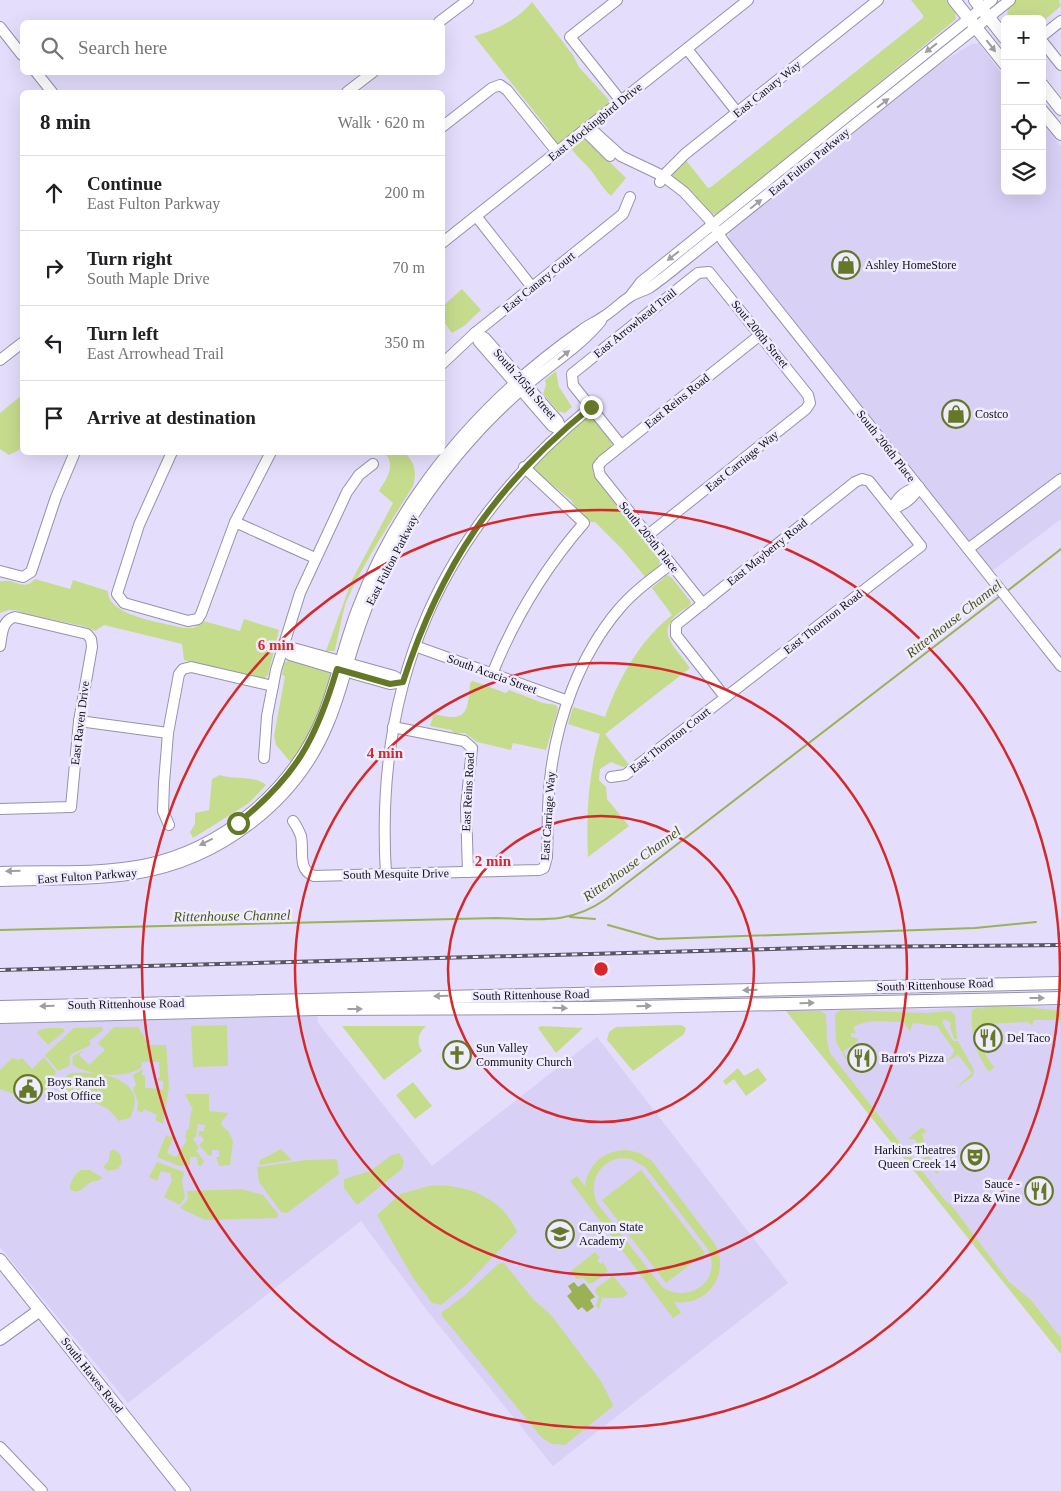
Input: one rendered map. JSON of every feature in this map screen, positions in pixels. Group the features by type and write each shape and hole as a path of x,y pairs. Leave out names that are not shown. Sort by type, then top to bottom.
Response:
{"main road":[{"path":"954,0 1001,35"},
{"path":"978,16 1003,60"},
{"path":"1046,90 1061,108"},
{"path":"1046,103 1061,121"},
{"path":"1046,116 1061,134"},
{"path":"961,999 970,990 1006,989 1018,982"},
{"name":"South Rittenhouse Road","path":"0,1018 166,1008 1018,982 1061,983"},
{"path":"832,1002 838,994 869,992 879,986"},
{"path":"595,994 595,1008"},
{"name":"South Rittenhouse Road","path":"0,1007 595,1008 1061,998"},
{"name":"South Hawes Road","path":"0,1260 184,1491"},
{"path":"0,1339 40,1310"}],"street":[{"path":"441,20 468,0"},
{"path":"617,0 570,38 620,101"},
{"name":"East Mockingbird Drive","path":"445,241 748,0"},
{"name":"East Canary Way","path":"661,179 685,154 878,0"},
{"path":"978,16 992,0"},
{"path":"978,16 1010,0"},
{"name":"East Fulton Parkway","path":"0,872 98,870 145,864 182,853 222,834 267,798 299,760 322,718 370,599 412,518 465,446 520,384 590,334 605,317 631,296 648,288 715,230 978,16"},
{"path":"1046,33 1061,21"},
{"path":"0,27 20,52"},
{"path":"1046,46 1061,65"},
{"path":"687,49 737,112"},
{"path":"38,75 50,90"},
{"path":"350,90 370,75"},
{"path":"445,125 492,88 500,85 507,90 557,152"},
{"name":"South 206th Place","path":"586,128 615,160 661,179 703,222 715,230 1061,666"},
{"name":"East Canary Court","path":"445,361 475,332 623,214 630,197"},
{"path":"476,216 532,287"},
{"name":"Sout 206th Street","path":"704,271 712,274 808,395 810,403"},
{"name":"East Arrowhead Trail","path":"591,407 571,379 574,371 698,273 704,271"},
{"name":"South 205th Street","path":"475,332 485,338 520,384 558,421 562,431"},
{"name":"East Reins Road","path":"598,468 602,461 621,445 760,335"},
{"path":"0,360 20,345"},
{"name":"East Carriage Way","path":"648,536 806,409 810,403"},
{"path":"386,874 384,798 393,727 403,682 415,646 443,581 496,500 524,467 591,407 621,445"},
{"path":"0,571 19,576 28,575 32,569 56,497 74,455"},
{"path":"171,455 139,525 117,590 119,599 124,603 193,621 201,614 235,522 269,455"},
{"path":"264,758 264,741 273,686 282,648 315,558 347,492 359,475 373,464"},
{"path":"492,674 505,640 540,578 584,523 524,467"},
{"name":"South 205th Place","path":"598,468 600,475 703,604"},
{"name":"East Mayberry Road","path":"725,697 677,637 675,629 679,623 862,479 869,481 892,509"},
{"path":"968,550 1061,479"},
{"path":"892,509 897,499 909,490 919,487"},
{"name":"East Thornton Road","path":"725,697 921,546 892,509"},
{"path":"235,522 315,558"},
{"name":"East Carriage Way","path":"544,868 547,857 550,779 555,748 568,701 586,662 609,622 632,595 671,564"},
{"name":"East Raven Drive","path":"0,646 4,625 11,618 17,617 82,632 91,639 92,647 79,722 71,807 0,808"},
{"name":"South Acacia Street","path":"415,646 568,701"},
{"path":"282,648 293,648 342,666 394,676 403,682"},
{"name":"East Fulton Parkway","path":"0,881 135,874 181,862 228,839 268,809 306,764 329,722 342,666"},
{"path":"169,825 163,811 168,733 179,674 183,669 191,667 273,686"},
{"name":"East Thornton Court","path":"611,777 625,774 725,697"},
{"path":"79,722 168,733"},
{"name":"East Reins Road","path":"393,727 468,743 472,748 466,807 468,872"},
{"name":"South Mesquite Drive","path":"293,821 300,834 303,868 307,874 314,876 539,870 544,868"},
{"path":"0,1447 42,1491"}],"shaded area":[{"path":"911,0 946,0 955,12 956,19 719,215 711,214 668,175 685,159 708,188 711,187 923,18 923,15"},
{"path":"1015,0 1059,0 1061,6 1046,19 1046,15 1007,15 1008,6"},
{"path":"532,2 573,55 579,67 609,100 608,105 557,144 549,134 548,129 474,36 506,24"},
{"path":"979,43 1001,73 1001,195 1046,195 1046,127 1061,147 1061,519 992,571 728,239 730,232 939,64 972,44"},
{"path":"585,138 626,178 611,196 571,148"},
{"path":"462,289 481,310 464,326 452,333 445,324 445,304"},
{"path":"556,371 559,387 572,407 565,413 558,411 543,394 546,385 545,380"},
{"path":"20,397 20,449 9,455 0,449 0,413"},
{"path":"586,416 593,419 612,443 611,447 594,467 595,477 660,560 659,568 646,578 622,549 595,522 587,522 572,501 533,469 534,462"},
{"path":"386,455 406,455 414,468 413,486 354,585 345,605 334,651 326,651 352,580 393,503 379,491 389,472 390,463"},
{"path":"667,575 672,578 691,602 688,607 672,620 668,627 670,640 690,668 605,734 630,766 623,767 611,762 600,769 599,780 606,787 607,799 629,826 588,857 589,795 600,734 568,724 573,707 605,717 631,661 650,636 672,615 652,588"},
{"path":"35,579 70,589 73,580 108,591 110,600 117,607 127,612 152,621 185,628 194,628 203,621 240,631 244,619 279,630 268,675 264,679 184,660 182,644 104,625 95,631 90,628 34,616 16,610 0,613 0,581 25,585"},
{"path":"292,659 327,669 331,675 322,710 311,733 292,764 276,745 274,736 285,676 282,675 284,663"},
{"path":"473,681 506,693 509,690 543,703 556,705 558,709 546,750 513,743 511,750 477,742 465,733 455,733 451,730 430,726 434,714 453,717 464,713 468,701 470,683"},
{"path":"220,775 256,780 266,785 249,803 193,838 190,832 195,824 195,813 209,810 212,779"},
{"path":"1004,1004 1061,1007 1061,1354 786,1011 787,1008 893,1007 923,1010"},
{"path":"985,1006 1025,1007 1061,1011 1061,1020 1034,1020 1032,1025 1027,1022 984,1024 981,1030 980,1041 984,1052 994,1067 989,1072 977,1051 972,1027 972,1010 978,1007 982,1009"},
{"path":"841,1010 927,1013 951,1011 955,1015 957,1039 954,1039 950,1027 951,1023 945,1019 942,1022 953,1041 958,1041 974,1070 973,1076 955,1089 972,1073 958,1055 940,1066 952,1056 954,1050 937,1026 913,1023 910,1031 903,1022 876,1021 863,1023 853,1028 856,1033 851,1033 851,1037 858,1038 858,1041 843,1052 850,1061 848,1063 836,1042 835,1014"},
{"path":"786,1011 820,1011 826,1014 827,1041 830,1053 944,1199 952,1206 1009,1282 1030,1299 1061,1338 1061,1354"},
{"name":"Canyon State Academy","path":"317,1013 318,1023 432,1166 597,1037 788,1283 553,1466 429,1313 361,1221 128,1403 0,1247 0,1022"},
{"path":"227,1025 228,1066 193,1067 191,1026"},
{"path":"681,1025 686,1028 684,1034 633,1071 607,1040 609,1032 616,1027"},
{"path":"342,1026 426,1026 419,1038 422,1051 384,1080"},
{"path":"541,1026 583,1028 556,1053 538,1028"},
{"path":"102,1027 103,1030 89,1041 91,1044 70,1056 69,1066 58,1071 45,1055 74,1028"},
{"path":"114,1027 138,1027 149,1045 166,1045 169,1087 163,1124 155,1120 157,1115 144,1109 142,1113 137,1110 138,1102 133,1089 136,1085 133,1075 143,1069 142,1075 145,1076 145,1088 163,1089 163,1081 157,1080 160,1077 159,1062 142,1062 141,1068 116,1075 88,1072 73,1065 72,1057 84,1050 79,1055 89,1065 105,1050 98,1043"},
{"path":"62,1028 65,1031 48,1045 37,1033 39,1030"},
{"path":"44,1057 56,1072 52,1080 53,1085 30,1100 0,1089 0,1070 12,1058 19,1060 22,1058 32,1069"},
{"path":"738,1068 744,1076 758,1068 767,1080 746,1096 734,1079 726,1085 723,1081"},
{"path":"71,1073 108,1076 128,1086 134,1094 135,1104 130,1118 119,1121 108,1109 75,1093 61,1092 59,1081"},
{"path":"413,1082 432,1106 415,1119 396,1095"},
{"path":"185,1094 209,1094 209,1111 229,1113 221,1125 229,1132 233,1141 230,1165 219,1166 216,1157 219,1157 219,1150 212,1150 212,1155 209,1156 199,1145 204,1140 200,1135 198,1137 199,1131 204,1131 205,1125 198,1124 196,1136 193,1139 199,1148 196,1151 204,1161 201,1166 198,1165 197,1157 190,1157 190,1165 179,1166 157,1157 166,1135 173,1138 167,1153 176,1157 187,1140 185,1138 187,1129 189,1129 191,1111 193,1110"},
{"path":"922,1127 927,1132 922,1134 932,1166 937,1166 938,1175 923,1159 927,1155 914,1139 908,1139"},
{"path":"114,1149 120,1154 122,1163 118,1169 108,1171 103,1167 109,1160 110,1151"},
{"path":"281,1149 292,1160 259,1165 260,1160"},
{"path":"627,1150 640,1153 652,1161 715,1244 719,1255 718,1277 713,1286 706,1294 697,1299 686,1302 674,1302 681,1313 673,1318 570,1181 577,1176 585,1186 590,1171 598,1160 619,1151","holes":["620,1158 631,1159 645,1167 707,1248 711,1259 711,1270 702,1286 694,1291 684,1293 663,1288 597,1203 594,1188 597,1174 606,1164 613,1160"]},
{"path":"399,1153 404,1161 402,1169 357,1205 344,1188 344,1179 370,1171 392,1155"},
{"path":"337,1159 339,1174 287,1213 281,1212 259,1182 257,1167 307,1160"},
{"path":"157,1162 184,1172 182,1181 185,1197 180,1205 164,1197 172,1180 170,1173 161,1171 157,1181 149,1177"},
{"path":"81,1170 90,1170 103,1178 91,1182 81,1190 73,1191 70,1189 71,1181"},
{"path":"641,1170 705,1253 666,1283 602,1200"},
{"path":"429,1186 456,1187 481,1195 492,1201 502,1210 517,1232 466,1285 441,1305 432,1303 413,1278 377,1215 400,1194"},
{"path":"242,1189 263,1195 278,1214 277,1218 205,1220 180,1208 188,1199 187,1191"},
{"path":"595,1252 600,1258 597,1260 601,1264 603,1262 608,1271 593,1283 588,1283 584,1278 576,1279 571,1271"},
{"path":"504,1263 533,1299 551,1315 601,1381 613,1405 565,1445 552,1444 542,1438 442,1316 442,1312 464,1296 498,1264"},
{"path":"613,1276 628,1294 622,1298 602,1298 599,1310 596,1305 599,1297 595,1292 596,1288"},
{"path":"574,1282 578,1287 584,1283 595,1297 590,1300 594,1307 587,1312 582,1307 578,1310 567,1296 572,1292 568,1286"}],"waterway":[{"name":"Rittenhouse Channel","path":"1006,592 1061,549"},
{"name":"Rittenhouse Channel","path":"0,930 497,918 553,919 579,913 606,899 1000,596"},
{"path":"570,917 595,919"},
{"path":"608,925 658,939 975,928 1036,922"}],"railway":[{"path":"0,970 844,947 1061,945"}],"place":[{"name":"Ashley HomeStore","path":"846,265"},
{"name":"Costco","path":"956,414"},
{"name":"Del Taco","path":"988,1038"},
{"name":"Sun Valley Community Church","path":"457,1055"},
{"name":"Barro's Pizza","path":"862,1058"},
{"name":"Boys Ranch Post Office","path":"28,1089"},
{"name":"Harkins Theatres Queen Creek 14","path":"975,1157"},
{"name":"Sauce - Pizza & Wine","path":"1039,1191"},
{"name":"Canyon State Academy","path":"560,1234"}],"route":[{"path":"238,823 267,798 299,760 322,718 337,669 390,684 403,682 428,613 443,581 480,522 524,467 591,407"}]}
